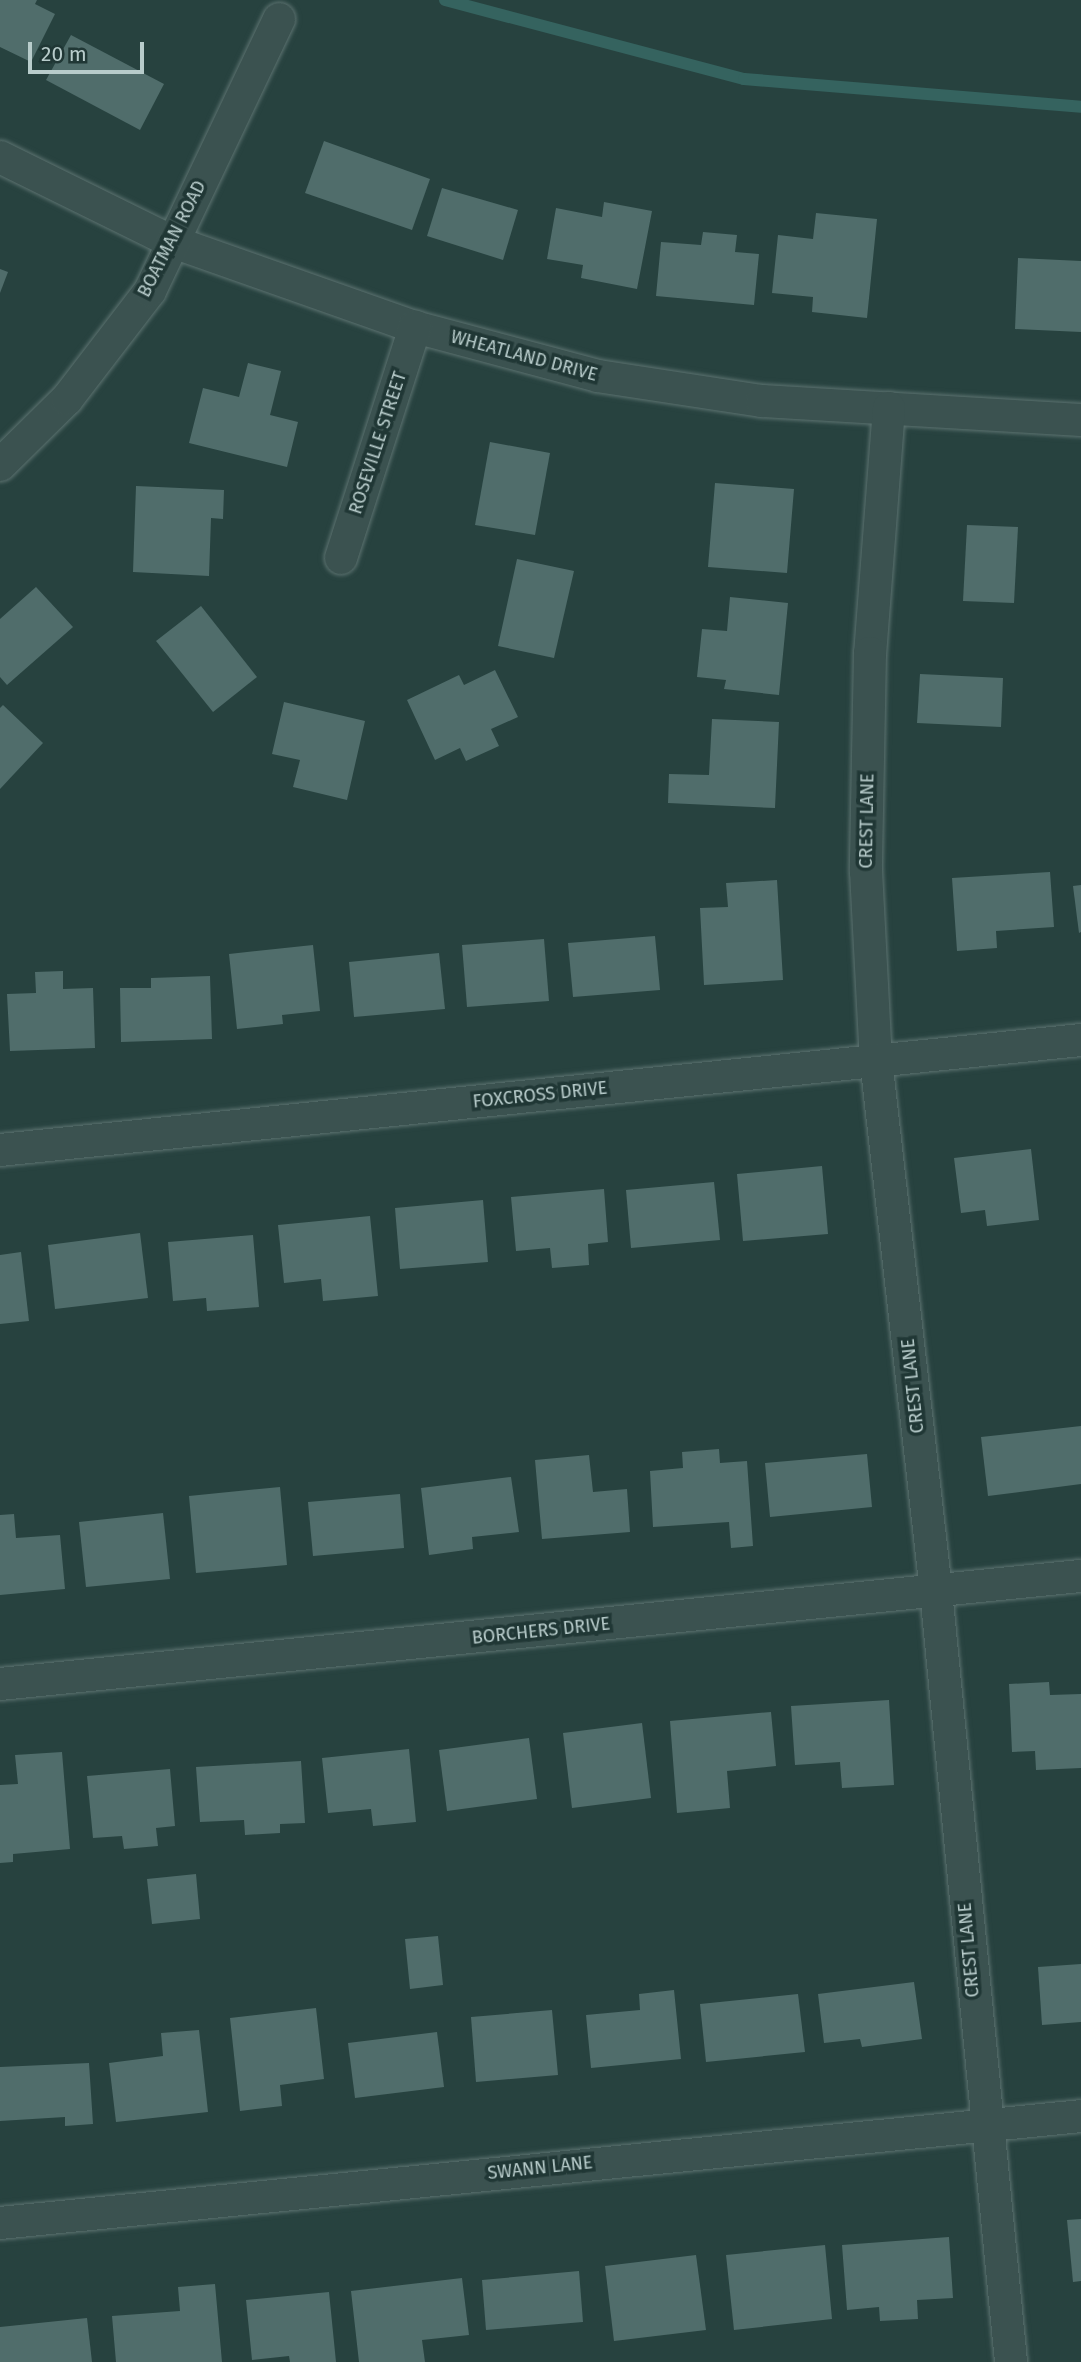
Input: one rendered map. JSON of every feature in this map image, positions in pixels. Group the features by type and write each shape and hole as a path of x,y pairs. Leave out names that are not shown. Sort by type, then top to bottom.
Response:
{"street":[{"name":"BOATMAN ROAD","path":"0,465 66,399 150,291 279,19"},
{"name":"WHEATLAND DRIVE","path":"0,157 173,242 415,327 598,376 762,401 1081,420"},
{"name":"ROSEVILLE STREET","path":"341,558 415,327"},
{"name":"CREST LANE","path":"889,408 869,680 866,871 876,1060 936,1591 1011,2362"},
{"name":"FOXCROSS DRIVE","path":"0,1150 1081,1040"},
{"name":"BORCHERS DRIVE","path":"0,1684 1081,1576"},
{"name":"SWANN LANE","path":"0,2223 1081,2116"}],"building":[{"path":"0,0 37,0 35,4 55,14 31,62 0,47"},
{"path":"71,35 164,84 140,130 46,80"},
{"path":"324,141 430,179 412,230 305,193"},
{"path":"442,188 518,210 503,260 427,236"},
{"path":"604,202 652,211 637,289 581,278 583,265 547,259 556,208 602,217"},
{"path":"816,213 877,219 867,318 812,312 813,297 772,293 778,235 813,239"},
{"path":"703,232 737,235 735,252 759,254 754,305 656,296 661,242 701,245"},
{"path":"1018,258 1081,261 1081,332 1015,329"},
{"path":"0,269 8,272 0,293"},
{"path":"248,363 281,371 270,415 298,422 287,467 189,443 203,388 239,397"},
{"path":"490,442 550,453 535,535 475,525"},
{"path":"715,483 794,489 787,573 708,567"},
{"path":"136,486 224,490 223,519 211,518 209,576 133,572"},
{"path":"967,525 1018,527 1014,603 963,601"},
{"path":"517,559 574,571 554,658 498,646"},
{"path":"36,587 73,627 7,685 0,677 0,619"},
{"path":"730,597 788,603 779,695 724,689 726,680 697,677 702,629 727,631"},
{"path":"201,606 257,677 213,712 156,641"},
{"path":"495,670 518,717 491,729 499,746 466,761 460,748 435,760 407,700 459,675 464,685"},
{"path":"920,674 1003,678 1001,727 917,723"},
{"path":"284,702 365,721 347,800 293,787 300,760 272,754"},
{"path":"3,705 43,743 0,789 0,708"},
{"path":"712,719 779,722 775,808 668,803 669,774 709,775"},
{"path":"1050,872 1054,927 996,931 997,948 957,951 952,878"},
{"path":"777,880 783,980 704,985 700,908 728,907 726,883"},
{"path":"1081,885 1081,932 1079,933 1073,886"},
{"path":"655,936 660,990 573,997 568,943"},
{"path":"544,939 549,1001 467,1007 462,945"},
{"path":"313,945 320,1011 282,1015 283,1024 237,1029 229,954"},
{"path":"439,953 445,1009 354,1017 349,962"},
{"path":"63,971 63,989 93,988 95,1048 10,1051 7,994 36,993 35,972"},
{"path":"210,976 212,1039 121,1042 120,988 151,988 151,978"},
{"path":"1031,1149 1039,1220 987,1226 985,1210 961,1213 954,1158"},
{"path":"822,1166 828,1234 743,1241 737,1174"},
{"path":"714,1182 720,1240 631,1248 626,1190"},
{"path":"604,1189 608,1242 588,1244 589,1265 552,1268 550,1248 516,1251 511,1197"},
{"path":"483,1200 488,1262 400,1269 395,1208"},
{"path":"370,1216 378,1296 323,1301 321,1279 284,1283 278,1225"},
{"path":"140,1233 148,1298 55,1309 48,1245"},
{"path":"253,1235 259,1307 207,1311 206,1298 173,1301 168,1242"},
{"path":"21,1252 29,1321 0,1324 0,1255"},
{"path":"1081,1426 1081,1484 988,1496 981,1437"},
{"path":"719,1449 720,1463 747,1461 753,1546 731,1548 729,1522 653,1527 650,1471 683,1468 682,1452"},
{"path":"867,1454 872,1507 770,1517 765,1463"},
{"path":"589,1455 593,1492 627,1489 630,1532 542,1539 535,1460"},
{"path":"511,1477 519,1532 472,1537 473,1549 429,1555 421,1488"},
{"path":"280,1487 287,1565 196,1573 189,1496"},
{"path":"400,1494 404,1548 313,1556 308,1502"},
{"path":"163,1513 170,1579 86,1587 79,1522"},
{"path":"14,1514 16,1538 60,1535 65,1589 0,1595 0,1515"},
{"path":"1049,1682 1050,1695 1081,1694 1081,1768 1036,1770 1035,1751 1012,1752 1009,1684"},
{"path":"889,1700 894,1785 842,1788 840,1762 795,1765 791,1706"},
{"path":"771,1712 776,1766 727,1771 730,1808 677,1813 670,1721"},
{"path":"642,1723 651,1798 572,1808 563,1733"},
{"path":"529,1738 537,1799 447,1811 439,1750"},
{"path":"409,1749 416,1822 373,1826 371,1809 328,1813 322,1758"},
{"path":"62,1752 70,1849 13,1854 13,1862 0,1863 0,1785 18,1784 15,1755"},
{"path":"301,1761 305,1823 280,1824 280,1833 245,1835 244,1820 200,1822 196,1767"},
{"path":"170,1769 175,1826 156,1828 158,1846 124,1849 122,1836 93,1838 87,1776"},
{"path":"196,1874 200,1919 152,1924 147,1879"},
{"path":"438,1936 443,1985 410,1989 405,1939"},
{"path":"1081,1964 1081,2022 1042,2025 1038,1967"},
{"path":"914,1982 922,2039 862,2047 860,2039 824,2043 818,1994"},
{"path":"674,1990 681,2059 591,2068 586,2015 640,2010 639,1994"},
{"path":"798,1994 805,2052 706,2062 700,2004"},
{"path":"316,2008 324,2079 280,2085 282,2106 240,2111 230,2018"},
{"path":"552,2010 558,2075 476,2082 471,2017"},
{"path":"199,2030 208,2112 116,2122 109,2063 163,2056 161,2033"},
{"path":"437,2032 444,2087 355,2098 348,2043"},
{"path":"89,2063 93,2124 65,2126 65,2117 0,2121 0,2067"},
{"path":"1081,2219 1081,2281 1073,2282 1067,2220"},
{"path":"949,2237 953,2298 917,2300 918,2319 880,2321 879,2307 847,2310 842,2245"},
{"path":"825,2245 832,2319 734,2330 726,2255"},
{"path":"696,2255 706,2330 614,2341 605,2266"},
{"path":"579,2271 583,2322 486,2330 482,2280"},
{"path":"462,2278 469,2335 422,2340 425,2362 359,2362 351,2291"},
{"path":"215,2284 222,2362 116,2362 112,2316 180,2311 178,2287"},
{"path":"329,2292 336,2362 290,2362 289,2356 252,2360 246,2300"},
{"path":"87,2318 92,2362 0,2362 0,2327"}],"waterway":[{"path":"445,0 744,79 1081,107"}]}
